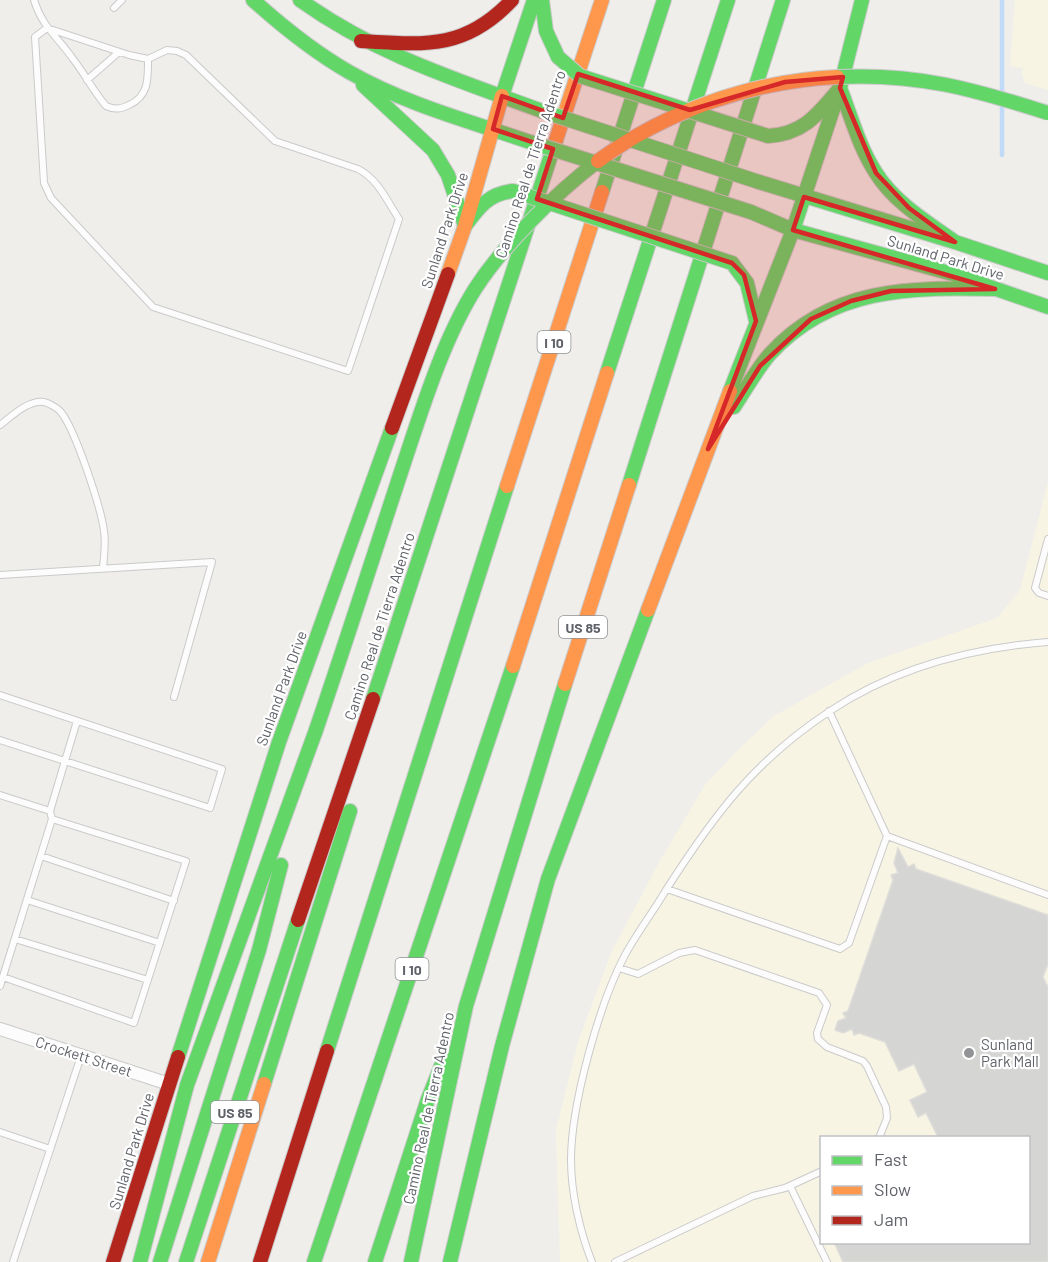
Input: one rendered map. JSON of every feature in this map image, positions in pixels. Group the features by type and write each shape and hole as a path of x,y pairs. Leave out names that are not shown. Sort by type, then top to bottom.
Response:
{"main road":[{"name":"Sunland Park Drive","path":"253,0 280,25 313,49 384,90 530,142 751,212 793,230 953,274 1048,307"},
{"name":"Sunland Park Drive","path":"300,0 361,41 410,63 542,111 804,197 955,242 1048,273"},
{"path":"361,41 420,45 447,41 470,34 490,22 512,0"},
{"path":"502,96 534,0"},
{"path":"542,0 546,31 552,47 558,57 580,76 768,135 782,136 796,131 811,121 840,88"},
{"name":"Camino Real de Tierra Adentro","path":"186,1262 284,961 410,590 602,0"},
{"name":"I 10","path":"260,1262 443,684 664,0"},
{"name":"I 10","path":"314,1262 513,664 729,0"},
{"name":"Camino Real de Tierra Adentro","path":"411,1262 466,1006 562,694 783,0"},
{"path":"452,1262 502,1046 548,879 756,321 793,230 840,88 862,0"},
{"path":"347,70 433,150 448,175 465,226"},
{"path":"140,1262 187,1085 316,730 419,419 445,352 473,293 510,245 556,196 606,154 652,127 701,105 784,82 872,76 903,77 980,92 1048,113"},
{"path":"840,88 876,174 909,208 955,242"},
{"name":"Sunland Park Drive","path":"113,1262 279,742 465,226 502,96"},
{"path":"465,226 484,200 500,192 513,191 732,263 744,275 751,291 756,321"},
{"path":"708,449 766,359 788,336 811,319 851,301 891,291 933,288 995,289"},
{"path":"208,1262 344,831 410,590"},
{"path":"160,1262 259,950 316,730"},
{"path":"375,1262 428,1099 466,1006"}],"street":[{"name":"Crockett Street","path":"0,1029 169,1084"}],"lane":[{"path":"34,0 38,13 47,28 73,58 106,106 114,109 122,108 141,98 148,78 148,59"},
{"path":"114,8 122,0"},
{"path":"47,28 119,52 148,59 167,50 186,55 274,141 358,169 376,183 399,219 348,371 153,307 51,198 44,183 35,37 47,28"},
{"path":"87,80 119,52"},
{"path":"0,424 34,403 46,402 59,410 69,426 96,497 105,532 103,568"},
{"path":"1048,539 1035,588 1039,593 1048,596"},
{"path":"0,575 212,562 174,697"},
{"path":"592,1262 574,1193 571,1162 573,1132 591,1051 605,1004 631,945 712,822 741,785 775,752 829,711 883,682 941,660 997,648 1048,642"},
{"path":"0,695 222,769 210,808 0,740"},
{"path":"667,889 840,949 849,943 887,836 829,711"},
{"path":"0,986 52,819 50,811 77,722"},
{"path":"0,795 50,811"},
{"path":"3,977 134,1023 174,901 186,861 52,819"},
{"path":"887,836 1048,895"},
{"path":"41,856 174,901"},
{"path":"27,900 160,943"},
{"path":"15,939 148,980"},
{"path":"619,968 638,974 679,953 695,950 819,993 827,1005 817,1033 818,1039 827,1047 863,1061 886,1107 887,1118 879,1136"},
{"path":"13,1262 81,1055"},
{"path":"0,1132 50,1149"},
{"path":"615,1262 753,1196 790,1186 820,1172"},
{"path":"790,1186 826,1262"}],"highlighted area":[{"path":"578,74 690,110 785,82 843,77 840,88 876,173 909,208 955,242 804,197 793,230 995,289 891,291 851,301 811,319 760,366 708,449 756,321 744,275 732,263 537,199 553,149 493,129 502,96 563,118"}],"shaded area":[{"path":"1015,0 1048,0 1048,90 1025,83 1023,68 1010,66"},
{"name":"Sunland Park Mall","path":"1048,482 1048,1262 560,1262 556,1130 578,1042 611,953 658,864 705,785 774,716 868,663 997,618 1020,590"}],"building":[{"name":"Sunland Park Mall","path":"898,848 908,867 914,864 916,869 1048,915 1048,964 1043,977 1048,987 1048,1262 843,1262 835,1244 1030,1244 1030,1136 938,1136 926,1113 918,1117 910,1100 927,1092 914,1064 899,1071 885,1042 859,1033 854,1035 852,1029 843,1033 835,1030 838,1021 846,1018 843,1013 848,1011 893,880 891,875 898,873 894,863"}],"waterway":[{"path":"1002,0 1002,93"},
{"path":"1002,107 1002,155"}],"traffic: fast":[{"path":"253,0 311,48 370,83 438,111 530,142"},
{"path":"300,0 387,51 542,111"},
{"path":"502,96 534,0"},
{"path":"542,0 546,31 558,57"},
{"path":"602,192 664,0"},
{"path":"607,373 728,0"},
{"path":"629,485 783,0"},
{"path":"730,391 793,230 840,88 862,0"},
{"path":"558,57 580,76 768,136"},
{"path":"837,77 866,76 944,84 1048,113"},
{"path":"363,85 433,150 448,175 465,226"},
{"path":"768,136 801,127 817,114 840,88 865,153 883,183 912,211 955,242"},
{"path":"542,111 759,182"},
{"path":"373,699 556,140"},
{"path":"530,142 751,212"},
{"path":"316,730 434,375 463,309 487,272 516,237 565,188 598,161"},
{"path":"759,182 1048,273"},
{"path":"465,226 485,202 497,195 513,191"},
{"path":"513,191 732,263"},
{"path":"751,212 793,230 953,274 1048,307"},
{"path":"732,263 747,283 756,321"},
{"path":"734,407 770,354 794,332 819,315 846,303 903,291 995,289"},
{"path":"178,1057 279,742 392,428"},
{"path":"327,1051 507,486"},
{"path":"450,1262 502,1046 548,879 648,610"},
{"path":"314,1262 513,666"},
{"path":"411,1262 466,1006 565,684"},
{"path":"140,1262 187,1085 316,730"},
{"path":"264,1084 350,811"},
{"path":"160,1262 259,950 281,865"},
{"path":"186,1262 298,920"},
{"path":"375,1262 428,1099 444,1059"}],"traffic: slow":[{"path":"556,140 602,0"},
{"path":"598,161 652,127 711,102 773,85 837,77"},
{"path":"448,274 465,226 502,96"},
{"path":"507,486 602,192"},
{"path":"513,666 607,373"},
{"path":"648,610 730,391"},
{"path":"565,684 629,485"},
{"path":"208,1262 264,1084"}],"traffic: jam":[{"path":"361,41 405,43 443,41 478,28 512,0"},
{"path":"392,428 448,274"},
{"path":"298,920 373,699"},
{"path":"260,1262 327,1051"},
{"path":"113,1262 178,1057"}],"place":[{"name":"Sunland Park Mall","path":"969,1053"}]}
